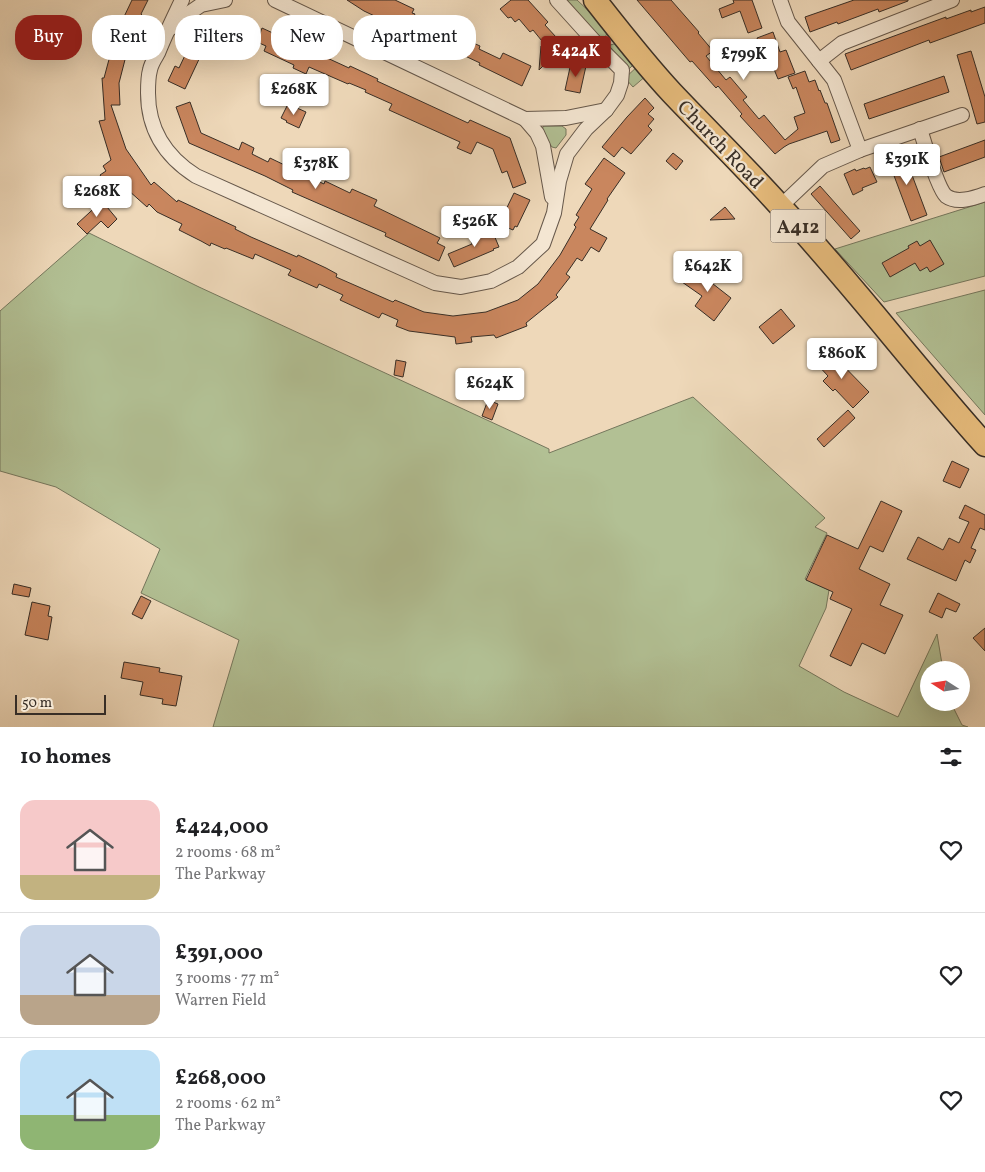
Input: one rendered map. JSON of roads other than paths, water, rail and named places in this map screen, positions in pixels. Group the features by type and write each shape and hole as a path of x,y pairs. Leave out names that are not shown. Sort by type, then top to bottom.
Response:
{"main road":[{"name":"Church Road","path":"595,0 671,92 781,206 878,317 985,445"}],"street":[{"path":"182,0 150,70 148,87 150,120 157,136 169,154 182,167 196,176 435,283 461,287 491,282 518,267 543,244 554,213 558,181 567,154 586,129 606,110 621,84 622,70 557,0"},
{"path":"167,32 201,5 225,0"},
{"path":"275,0 526,118 566,118 606,110"},
{"path":"780,0 788,22 834,80 860,150"},
{"path":"819,60 842,42 952,0"},
{"path":"604,52 620,32"},
{"path":"781,206 824,166 860,150 962,115"},
{"path":"526,118 537,133 543,146 554,213"},
{"path":"920,129 939,186 946,196 956,200 970,199 985,194"}]}
